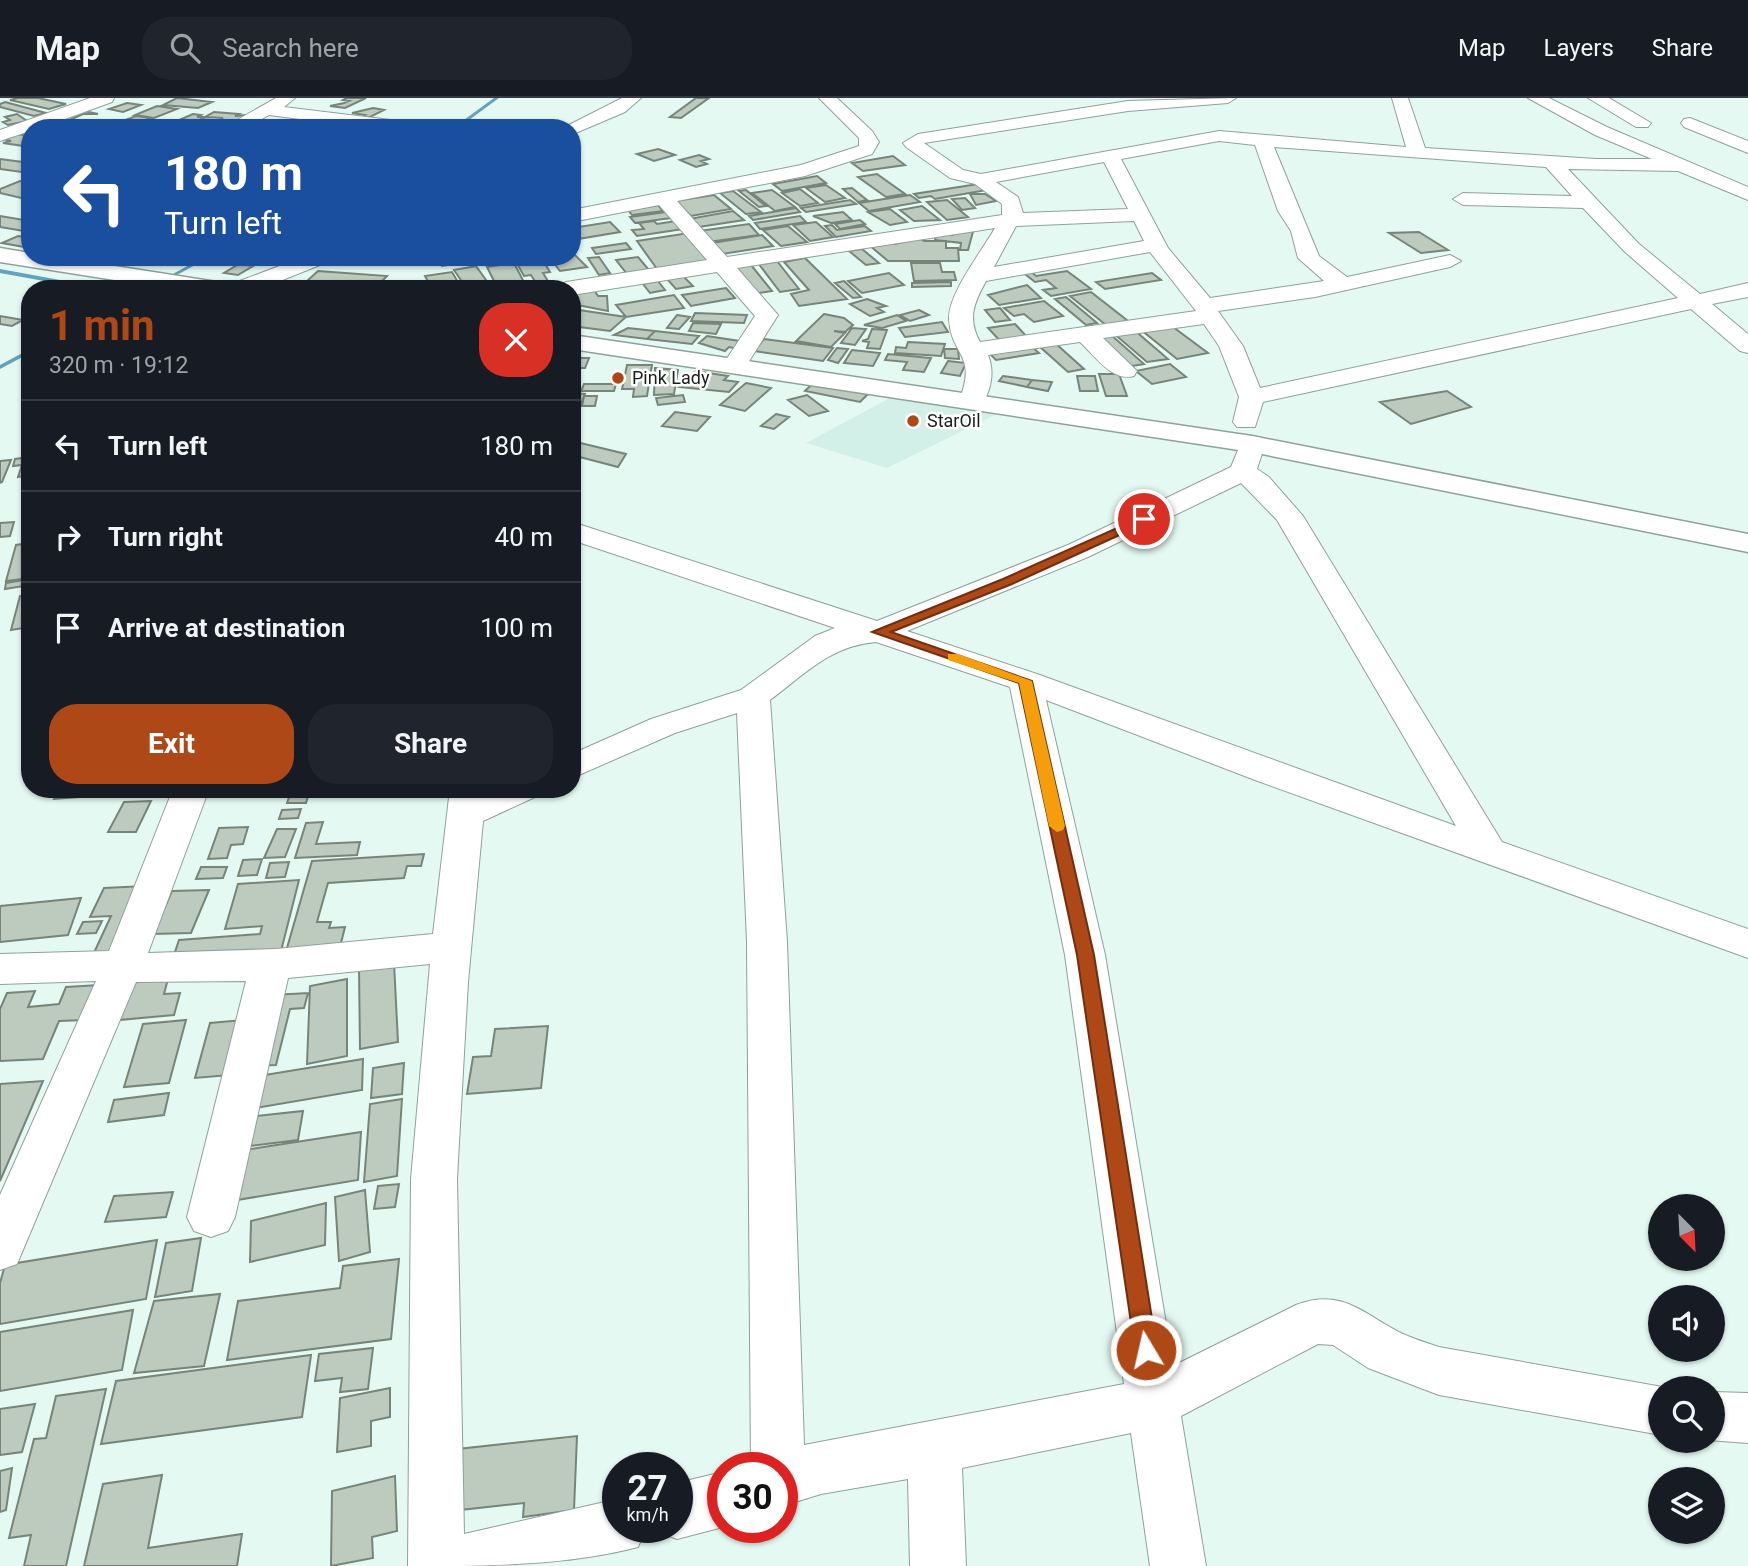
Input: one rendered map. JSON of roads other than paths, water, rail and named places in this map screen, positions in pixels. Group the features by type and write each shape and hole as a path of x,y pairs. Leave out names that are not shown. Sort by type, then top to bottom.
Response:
{"main road":[{"path":"0,255 21,258"},
{"path":"68,266 159,280"},
{"path":"581,346 972,401 1244,453 1748,543"}],"street":[{"path":"49,119 106,98"},
{"path":"249,119 288,98"},
{"path":"581,124 619,108 633,98"},
{"path":"1228,98 1161,101 918,139 912,143 957,174 983,180 1219,136 1617,167 1681,165"},
{"path":"1399,98 1414,136 1416,152"},
{"path":"1536,98 1601,131 1700,171 1748,194"},
{"path":"1596,98 1642,123"},
{"path":"831,101 859,100"},
{"path":"293,119 324,101 334,102"},
{"path":"581,214 805,170 866,150 870,142 866,135 831,101"},
{"path":"1161,101 1219,136"},
{"path":"266,110 341,119"},
{"path":"1725,118 1696,116 1748,148"},
{"path":"0,129 21,128"},
{"path":"0,136 21,129"},
{"path":"1262,140 1288,211 1301,231 1309,258 1325,273 1343,284"},
{"path":"1110,156 1155,245 1231,346 1251,397 1245,424 1244,453 1265,489 1289,516 1489,851"},
{"path":"1550,161 1632,248 1748,346"},
{"path":"1700,171 1748,171"},
{"path":"972,401 981,383 982,370 975,350 960,329 958,318 962,304 1014,212 1011,201 983,180"},
{"path":"1463,199 1586,202"},
{"path":"664,200 767,315 734,366"},
{"path":"581,287 1011,220 1139,215"},
{"path":"977,276 1155,245"},
{"path":"975,350 1084,334 1207,311 1450,261"},
{"path":"263,280 300,266"},
{"path":"1251,397 1748,290"},
{"path":"1084,334 1125,371"},
{"path":"581,763 663,726 753,697 827,643 845,635 878,632 1078,551 1244,453"},
{"path":"581,533 1025,681 1748,944"},
{"path":"1025,681 1086,955 1178,1566"},
{"path":"753,697 767,942 778,1452"},
{"path":"0,1248 123,966 188,798"},
{"path":"436,1566 434,1179 466,802 483,798"},
{"path":"0,969 82,963 170,968 270,963 289,965 452,947"},
{"path":"211,1217 238,1093 260,1016 270,963"},
{"path":"798,1474 821,1466 934,1448 1154,1403 1314,1321 1341,1323 1386,1351 1439,1371 1648,1408"},
{"path":"1725,1417 1748,1418"},
{"path":"934,1448 938,1566"},
{"path":"447,1566 602,1531"}],"waterway":[{"path":"468,119 497,98"},
{"path":"164,280 191,266"},
{"path":"0,271 49,280"},
{"path":"0,367 21,356"}],"place":[{"name":"Pink Lady","path":"618,378"},
{"name":"StarOil","path":"913,421"}]}
